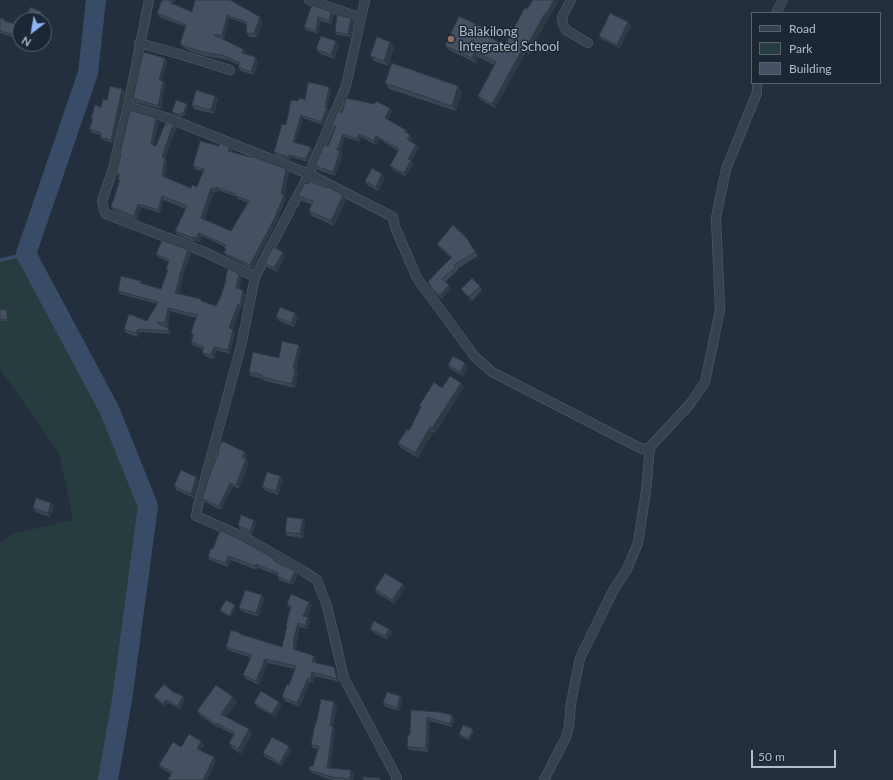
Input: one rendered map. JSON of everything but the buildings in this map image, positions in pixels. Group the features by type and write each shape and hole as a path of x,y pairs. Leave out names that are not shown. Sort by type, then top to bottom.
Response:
{"street":[{"path":"149,0 139,43 128,106 113,169 102,201 104,210 106,214 207,253 255,276"},
{"path":"309,0 361,18"},
{"path":"365,0 346,86 308,174 255,276 241,346 196,516 246,538 317,580 327,606 344,678 398,778 396,780"},
{"path":"571,0 562,17 563,24 566,30 588,43"},
{"path":"777,12 783,0"},
{"path":"139,43 230,70"},
{"path":"544,780 570,726 571,703 580,658 613,591 627,569 638,543 646,491 650,447 690,404 705,382 720,310 716,218 726,169 757,92 757,84"},
{"path":"128,106 165,117 308,174 393,217 416,278 475,357 492,372 642,448 650,447"}],"green space":[{"path":"26,254 109,409 148,506 105,780 0,780 0,543 12,534 73,520 59,453 0,369 0,260"}],"waterway":[{"path":"96,0 88,73 26,254 109,409 148,506 122,700 108,780"},
{"path":"0,260 26,254"}],"place":[{"name":"Balakilong Integrated School","path":"451,39"}]}
